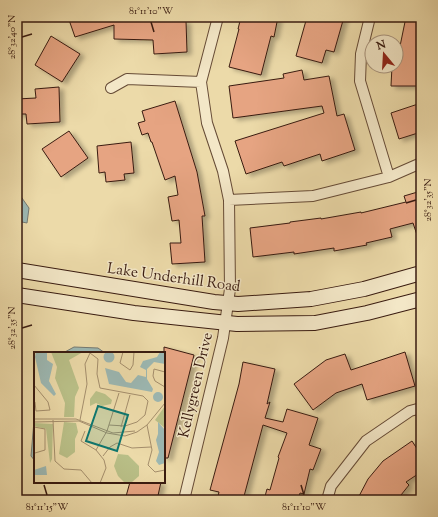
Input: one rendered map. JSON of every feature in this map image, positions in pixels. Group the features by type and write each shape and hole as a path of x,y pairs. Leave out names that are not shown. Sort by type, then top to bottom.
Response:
{"street":[{"path":"111,88 127,79 201,82 218,17"},
{"path":"370,17 361,54 360,82 389,177"},
{"name":"Kellygreen Drive","path":"184,500 223,338 230,289 229,200 223,172 207,123 201,82"},
{"path":"229,200 313,196 389,177 421,163"},
{"name":"Lake Underhill Road","path":"17,270 214,302 238,304 311,299 364,289 421,273"},
{"path":"17,295 134,313 224,324 315,323 367,313 421,299"},
{"path":"326,500 331,486 366,441 410,411 421,408"}],"water":[{"path":"17,191 29,208 27,223 17,221"},
{"path":"74,347 98,348 104,352 65,352"},
{"path":"34,421 34,460 31,456"}],"building":[{"path":"68,17 146,17 146,19 176,17 176,21 186,21 187,52 154,54 153,40 114,39 114,25 75,37"},
{"path":"241,17 278,17 274,37 271,36 261,75 229,67"},
{"path":"307,17 344,17 334,52 326,50 322,63 296,56"},
{"path":"406,17 421,17 420,86 391,86 392,74 404,74 404,34 402,34"},
{"path":"51,36 80,54 62,82 35,65"},
{"path":"302,70 304,80 329,76 337,116 344,114 355,150 322,161 320,154 284,166 282,162 246,174 235,141 324,113 322,106 233,118 229,86 284,78 283,74"},
{"path":"59,87 60,122 27,124 26,114 17,114 17,99 36,98 35,89"},
{"path":"175,101 197,172 205,216 202,216 205,262 172,264 170,243 181,243 179,220 172,221 168,197 178,195 175,176 165,180 148,133 142,135 138,123 145,121 142,111"},
{"path":"421,103 421,132 399,139 391,113"},
{"path":"69,131 88,158 61,177 42,149"},
{"path":"131,142 134,173 124,174 125,180 106,182 105,172 99,173 97,146"},
{"path":"421,191 421,241 419,241 413,223 390,229 392,237 366,243 367,245 334,251 334,248 294,254 294,252 253,257 250,228 361,213 406,202 404,196"},
{"path":"164,347 194,355 168,458 165,458"},
{"path":"405,352 415,386 367,400 362,384 336,393 313,410 294,384 326,360 345,354 351,370"},
{"path":"243,362 275,369 267,404 270,402 265,418 283,422 287,409 318,418 309,445 321,449 313,470 310,469 304,494 300,493 298,500 264,500 267,489 270,490 279,458 278,457 287,433 263,425 243,500 217,500 219,492 210,490 239,384"},
{"path":"412,441 421,455 421,472 406,482 409,485 397,500 357,500 368,479 383,461"},
{"path":"130,483 161,483 157,500 125,500"}]}
